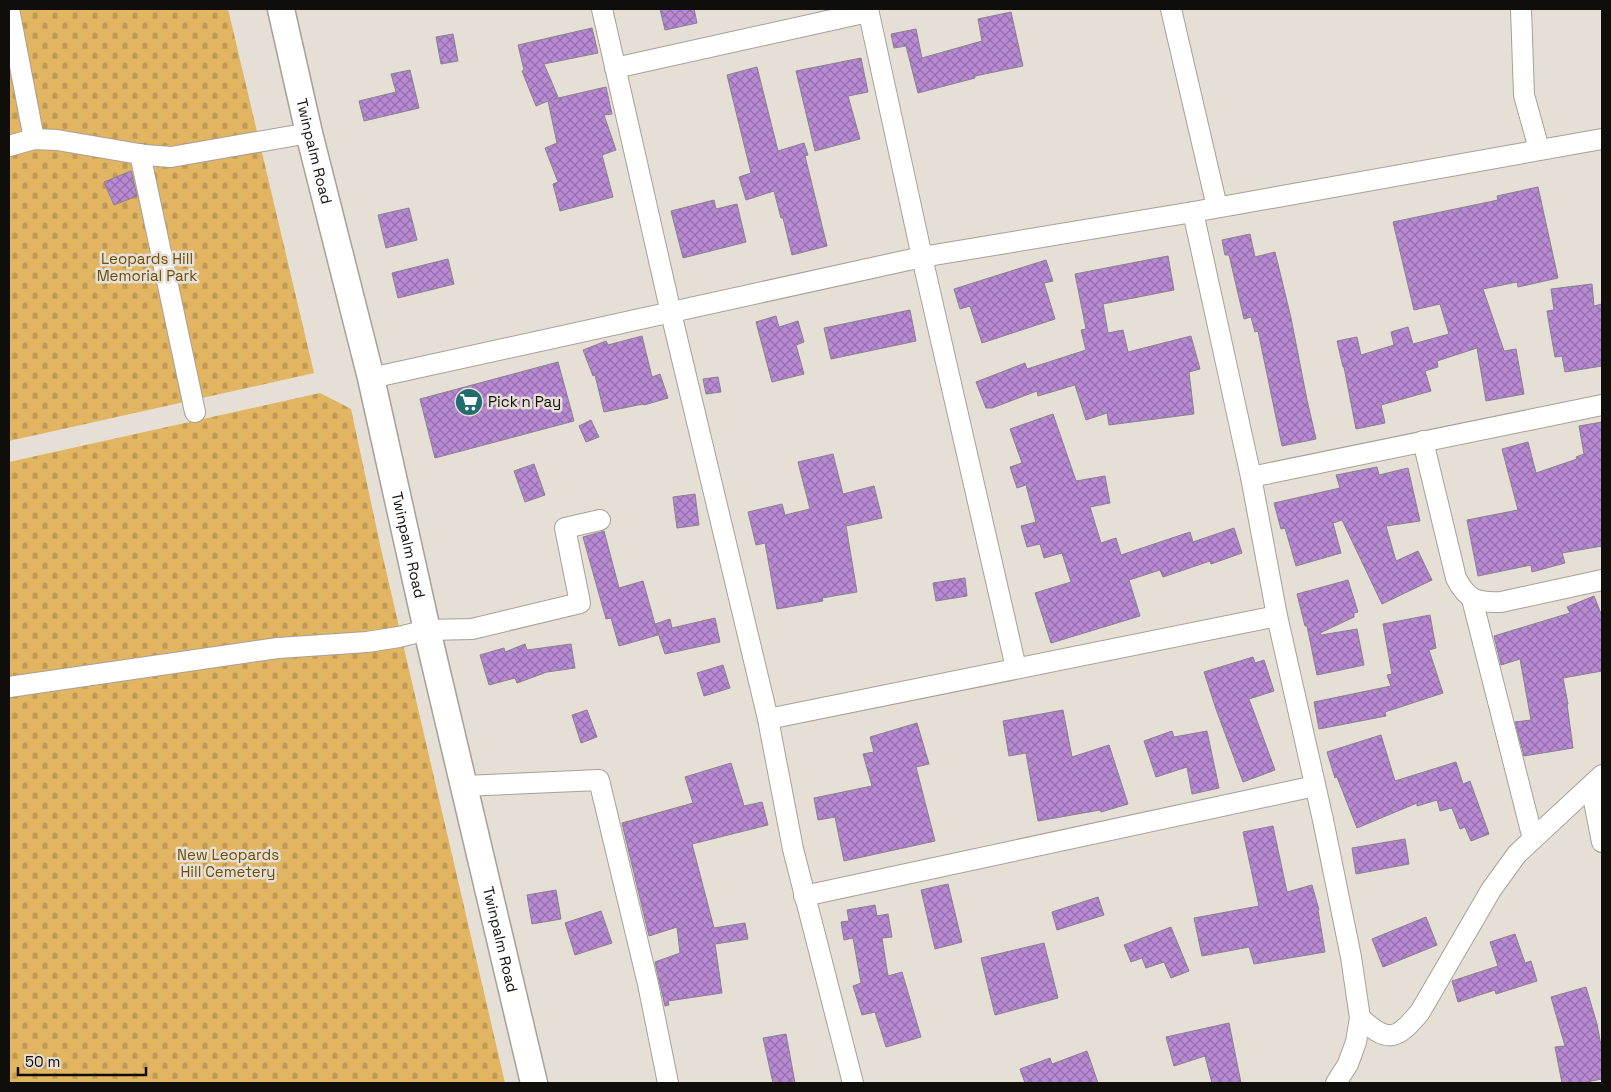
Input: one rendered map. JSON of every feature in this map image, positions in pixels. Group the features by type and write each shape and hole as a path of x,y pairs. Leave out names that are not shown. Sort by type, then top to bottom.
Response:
{"main road":[{"name":"Twinpalm Road","path":"281,9 309,133 371,378 427,630 534,1083"}],"street":[{"path":"9,9 34,139"},
{"path":"602,9 671,313 768,719 793,849 853,1083"},
{"path":"1171,9 1217,207"},
{"path":"1521,9 1524,95 1539,149"},
{"path":"615,68 868,10 922,257 1016,668"},
{"path":"9,146 34,139 57,140 140,154 171,157 309,133"},
{"path":"371,378 922,257 1193,212 1602,139"},
{"path":"140,154 194,412"},
{"path":"1193,212 1251,477 1277,616 1351,957 1360,1018 1356,1042 1348,1064 1336,1083"},
{"path":"1251,477 1602,406"},
{"path":"1423,442 1456,578 1462,590 1472,599 1486,603 1501,602 1602,580"},
{"path":"9,687 278,648 367,642 427,630 472,629 580,603 566,528 600,520"},
{"path":"1472,599 1533,839"},
{"path":"768,719 1277,616"},
{"path":"464,786 599,780 648,984 668,1083"},
{"path":"1360,1018 1375,1031 1385,1036 1399,1034 1410,1024 1420,1012 1491,890 1517,854 1596,781"},
{"path":"1596,781 1602,842"},
{"path":"804,896 1315,786"}],"green space":[{"name":"Leopards Hill Memorial Park","path":"9,9 228,9 314,373 9,441"},
{"name":"New Leopards Hill Cemetery","path":"320,393 351,409 381,549 505,1083 9,1083 9,462"}],"building":[{"path":"660,9 694,9 697,23 665,30"},
{"path":"1011,12 1023,66 975,76 975,78 918,93 906,46 894,48 891,34 916,29 922,58 982,41 978,19"},
{"path":"592,28 598,53 544,64 558,97 554,99 606,87 612,114 604,115 616,150 602,155 613,197 560,211 553,184 558,182 545,148 557,143 548,101 536,106 522,71 524,70 518,45"},
{"path":"453,34 458,61 441,64 436,37"},
{"path":"861,58 868,92 848,96 860,139 815,151 796,71"},
{"path":"757,67 778,151 804,143 808,155 805,156 827,246 792,255 774,191 746,200 739,177 751,173 727,75"},
{"path":"410,70 419,108 364,121 359,101 396,92 391,74"},
{"path":"131,171 137,196 114,205 104,182"},
{"path":"1538,187 1558,278 1518,287 1517,282 1483,289 1504,351 1516,349 1524,394 1486,401 1477,348 1437,361 1438,367 1425,371 1431,391 1381,405 1385,423 1356,429 1337,341 1357,337 1361,355 1394,345 1391,332 1408,327 1413,344 1449,334 1440,304 1414,310 1393,222 1498,200 1497,196"},
{"path":"714,200 716,209 737,204 746,242 683,258 671,211"},
{"path":"409,208 417,240 386,248 378,215"},
{"path":"1250,234 1255,257 1275,252 1316,439 1282,446 1258,331 1255,332 1251,317 1244,319 1229,255 1225,255 1222,240"},
{"path":"1168,256 1174,290 1103,304 1108,333 1123,330 1128,352 1191,336 1200,369 1189,372 1194,414 1109,425 1107,413 1086,420 1075,385 1038,396 1037,391 992,408 986,408 976,382 1025,363 1027,369 1086,350 1081,330 1086,329 1075,274"},
{"path":"448,259 454,284 398,298 392,273"},
{"path":"1046,260 1053,281 1044,283 1055,319 982,343 970,306 960,309 954,289"},
{"path":"1592,284 1594,306 1602,304 1602,366 1565,372 1562,356 1555,357 1550,329 1547,311 1554,310 1551,289"},
{"path":"910,310 916,341 831,359 824,328"},
{"path":"776,316 779,327 798,321 804,342 796,345 804,374 772,382 756,322"},
{"path":"642,336 652,377 660,374 668,398 644,405 604,412 595,375 593,376 583,350 606,341 608,345"},
{"path":"558,362 574,421 435,458 420,399"},
{"path":"718,377 721,392 706,394 703,379"},
{"path":"1053,414 1076,481 1105,476 1110,503 1090,507 1101,543 1116,538 1121,555 1190,532 1193,542 1234,528 1242,553 1211,564 1210,561 1163,577 1160,570 1129,580 1140,616 1051,643 1035,593 1071,582 1062,553 1044,558 1040,544 1027,547 1021,526 1036,522 1026,485 1017,488 1010,467 1022,463 1010,429"},
{"path":"591,420 599,437 586,442 579,426"},
{"path":"1602,422 1602,546 1562,553 1565,563 1532,572 1531,565 1478,576 1467,520 1518,510 1502,449 1528,442 1536,473 1577,459 1576,457 1584,454 1579,426"},
{"path":"833,454 843,494 874,486 882,518 846,526 857,592 822,598 823,601 777,609 765,543 756,545 748,512 782,504 785,515 810,509 798,462"},
{"path":"534,464 545,495 525,502 514,471"},
{"path":"1377,467 1379,475 1408,468 1420,521 1386,526 1396,561 1418,551 1432,580 1382,604 1342,520 1333,523 1341,553 1296,566 1285,528 1281,529 1274,503 1340,488 1336,475"},
{"path":"695,494 699,525 677,528 673,497"},
{"path":"604,531 619,588 643,581 658,635 619,646 611,618 606,619 583,537"},
{"path":"965,578 967,596 936,601 933,583"},
{"path":"1348,580 1358,612 1354,613 1354,617 1320,633 1321,635 1357,629 1364,665 1317,675 1307,626 1305,626 1297,594"},
{"path":"1594,596 1602,616 1602,671 1563,678 1573,748 1524,756 1515,722 1531,720 1520,659 1501,665 1494,636 1570,613 1567,607"},
{"path":"1430,615 1436,648 1429,650 1443,693 1385,712 1386,716 1319,729 1314,702 1391,686 1387,675 1392,674 1383,624"},
{"path":"715,618 720,642 665,654 655,624 670,619 672,628"},
{"path":"525,644 527,650 571,644 575,668 547,672 517,683 515,678 489,685 480,655 504,648 505,652"},
{"path":"1253,657 1255,663 1264,660 1274,691 1249,699 1275,770 1243,782 1204,672"},
{"path":"723,665 730,688 704,696 697,673"},
{"path":"587,710 597,737 581,743 572,715"},
{"path":"1063,710 1072,757 1109,745 1128,804 1101,812 1100,810 1038,821 1026,753 1009,756 1003,721"},
{"path":"917,723 929,764 916,767 935,841 844,861 835,817 818,820 814,798 872,786 863,754 874,752 870,737"},
{"path":"1172,731 1174,737 1207,731 1219,788 1192,794 1187,767 1156,777 1144,741"},
{"path":"1381,735 1395,781 1456,762 1463,784 1470,781 1489,834 1471,841 1465,827 1460,829 1452,808 1440,811 1437,800 1417,806 1417,803 1357,828 1337,777 1335,778 1327,752"},
{"path":"731,763 744,806 762,802 768,825 692,844 714,928 745,923 748,939 715,944 722,993 668,1001 669,1005 665,1006 655,962 680,953 677,927 649,936 622,823 693,803 685,777"},
{"path":"1273,826 1287,892 1312,885 1319,910 1325,952 1254,964 1249,947 1202,956 1194,918 1259,906 1243,832"},
{"path":"1405,839 1409,864 1356,874 1352,848"},
{"path":"948,884 962,942 935,949 921,890"},
{"path":"556,890 561,919 532,924 527,895"},
{"path":"1098,897 1104,915 1057,930 1052,912"},
{"path":"875,905 877,916 888,914 892,937 882,938 888,976 902,972 921,1037 886,1047 875,1012 862,1015 853,986 861,983 853,938 844,940 841,922 849,921 847,910"},
{"path":"601,911 612,943 575,955 565,923"},
{"path":"1426,917 1437,945 1383,967 1372,939"},
{"path":"1171,927 1189,971 1171,978 1164,962 1146,968 1142,958 1131,962 1124,945"},
{"path":"1515,934 1525,963 1531,961 1537,981 1496,994 1495,990 1458,1002 1452,981 1498,966 1490,942"},
{"path":"1044,943 1058,998 995,1015 981,958"},
{"path":"1586,987 1597,1024 1602,1051 1602,1079 1581,1083 1562,1083 1555,1047 1565,1046 1551,997"},
{"path":"1229,1023 1241,1083 1212,1083 1205,1056 1174,1066 1166,1037"},
{"path":"786,1034 795,1083 773,1083 763,1038"},
{"path":"1087,1051 1098,1083 1025,1083 1020,1069 1050,1058 1052,1064"}],"place":[{"name":"Pick n Pay","path":"469,402"}]}
